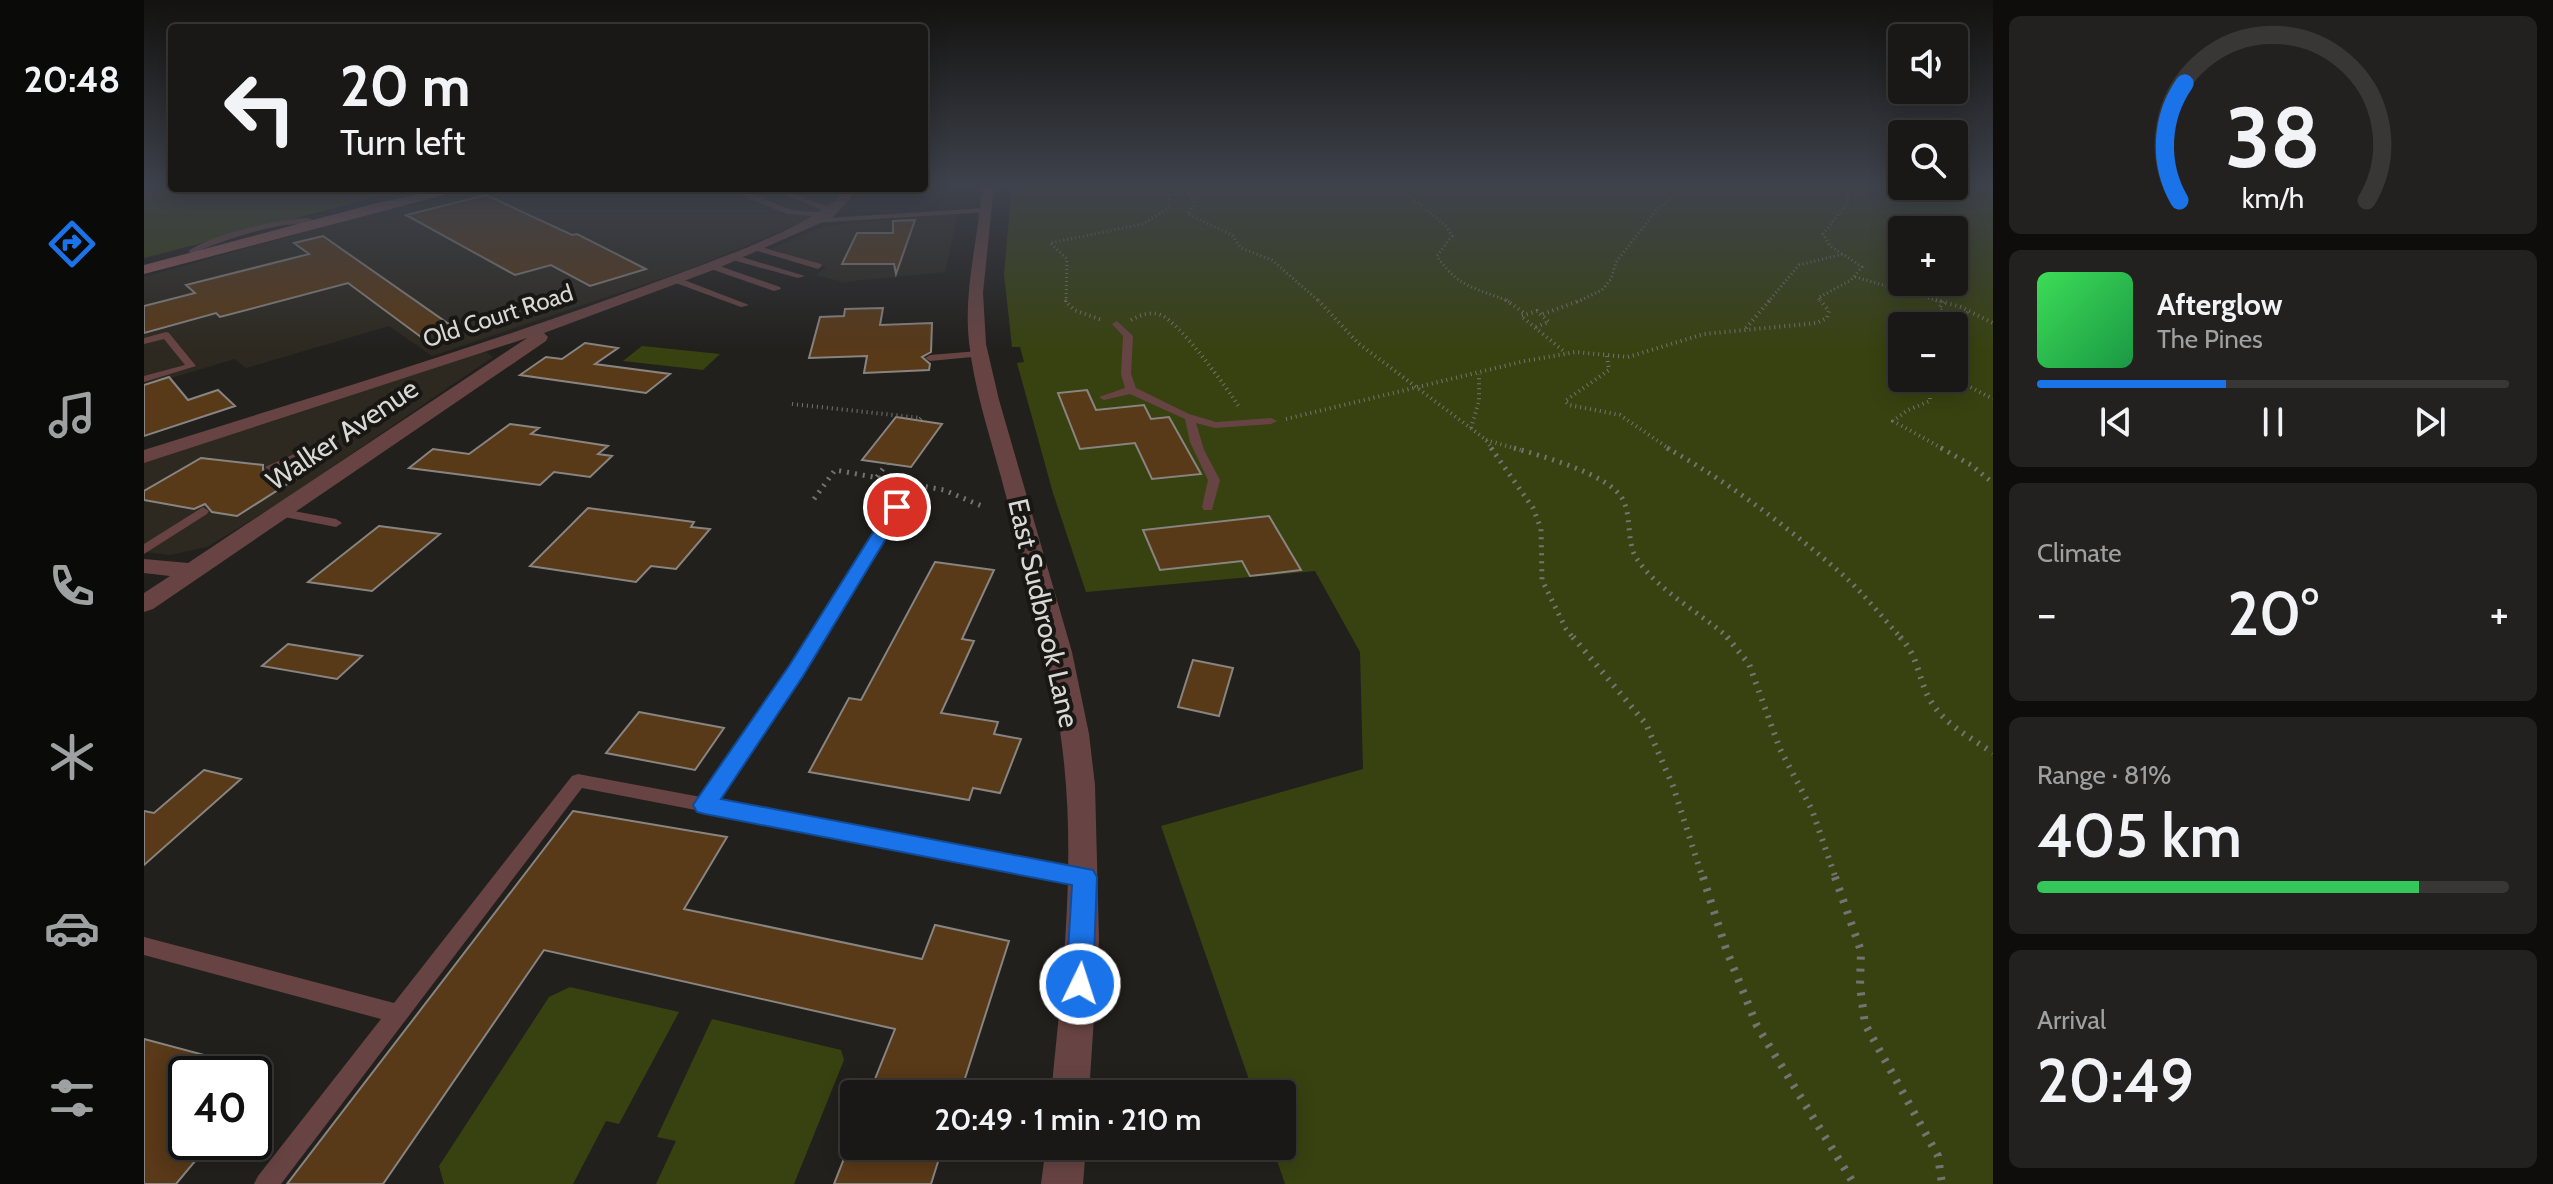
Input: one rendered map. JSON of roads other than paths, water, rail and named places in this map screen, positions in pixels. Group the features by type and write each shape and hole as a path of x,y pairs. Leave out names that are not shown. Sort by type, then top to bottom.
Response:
{"main road":[{"path":"144,270 253,240"}],"street":[{"name":"Old Court Road","path":"144,457 576,317 676,280 769,240"},
{"name":"East Sudbrook Lane","path":"981,240 975,293 979,354 1066,686 1080,782 1084,877 1082,956 1071,1080"},
{"name":"Walker Avenue","path":"144,604 541,336 576,317"},
{"path":"144,566 193,571"},
{"path":"1062,1184 1065,1160"}],"lane":[{"path":"754,247 818,266"},
{"path":"732,257 801,276"},
{"path":"711,266 777,289"},
{"path":"676,280 744,305"},
{"path":"1117,324 1128,336 1126,374 1131,390"},
{"path":"144,341 166,335 191,366 144,379"},
{"path":"930,358 979,354"},
{"path":"1104,397 1131,390 1215,425 1271,421"},
{"path":"1190,417 1196,443 1214,480 1208,507"},
{"path":"271,467 326,443"},
{"path":"705,805 796,671 897,507"},
{"path":"144,550 203,511"},
{"path":"278,512 336,523"},
{"path":"266,1184 578,781 1084,877"},
{"path":"144,946 398,1014"}]}
